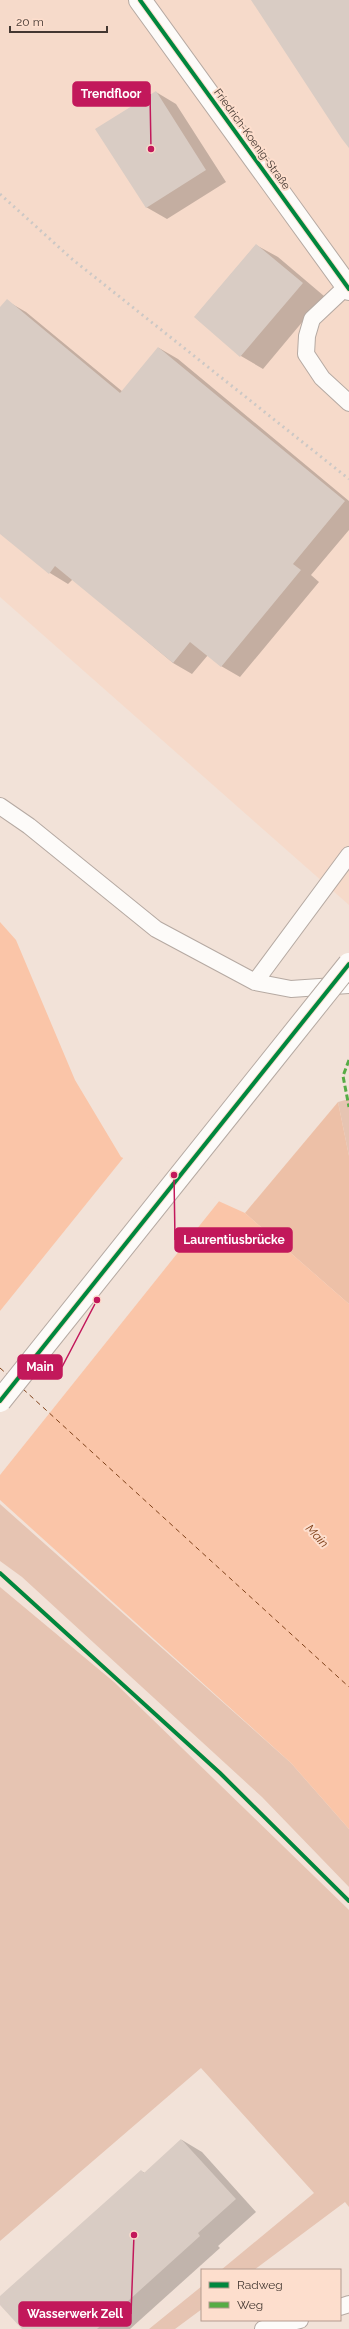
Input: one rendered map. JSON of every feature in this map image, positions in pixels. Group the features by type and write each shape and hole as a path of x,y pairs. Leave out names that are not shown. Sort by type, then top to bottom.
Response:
{"main road":[{"name":"Friedrich-Koenig-Straße","path":"140,0 348,288"},
{"path":"0,1400 349,964"}],"lane":[{"path":"348,288 312,319 307,336 306,354 322,378 349,403"},
{"path":"0,806 29,826 156,929 255,982 291,989 349,985"},
{"path":"255,982 349,855"},
{"path":"263,2329 296,2321"}],"shaded area":[{"path":"0,0 349,0 349,905 0,597"},
{"path":"349,1099 349,1156 338,1102"},
{"path":"338,1102 349,1156 349,1304 245,1213"},
{"path":"0,1504 291,1763 349,1829 349,1887 262,1797 22,1577 0,1561"},
{"path":"0,1587 114,1682 349,1910 349,2207 345,2202 255,2269 222,2269 314,2193 201,2068 0,2241"},
{"path":"201,2287 201,2310 175,2329 149,2329"}],"water":[{"path":"0,922 16,940 75,1080 121,1157 245,1213 349,1304 349,1829 291,1763 0,1500"}],"pier":[{"path":"124,1157 220,1200 0,1475 0,1311"}],"building":[{"path":"251,0 349,0 349,148 342,139"},
{"path":"156,91 206,170 146,208 95,129"},
{"path":"256,244 303,283 240,357 194,317"},
{"path":"7,299 120,393 158,347 345,501 293,564 301,570 221,667 190,642 173,663 55,566 49,574 0,534 0,307"},
{"path":"181,2139 236,2199 198,2233 200,2236 97,2329 22,2329 0,2305 0,2296 141,2170 144,2173"}],"ferry route":[{"path":"0,1368 8,1375"},
{"path":"23,1389 349,1687"}],"railway":[{"path":"0,194 72,259 349,479"}],"marked path":[{"path":"349,1060 343,1076 349,1107"}],"cycle path":[{"path":"140,0 349,289"},
{"path":"0,1401 349,964"},
{"path":"0,1573 220,1773 349,1901"}],"place":[{"name":"Trendfloor","path":"151,149"},
{"name":"Laurentiusbrücke","path":"174,1175"},
{"name":"Main","path":"97,1300"},
{"name":"Wasserwerk Zell","path":"134,2235"}]}
